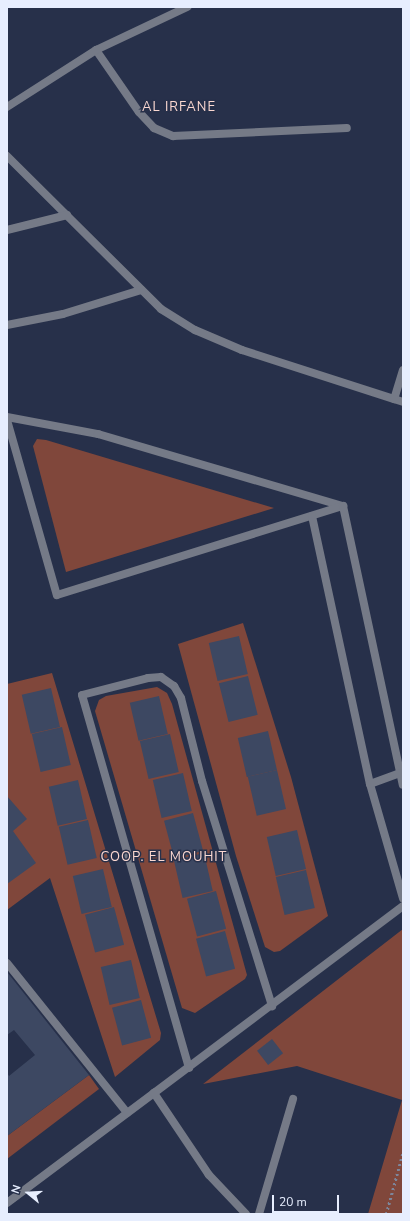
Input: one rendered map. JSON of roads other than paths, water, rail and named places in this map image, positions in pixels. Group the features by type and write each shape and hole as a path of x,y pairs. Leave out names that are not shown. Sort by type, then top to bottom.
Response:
{"street":[{"path":"7,107 96,50 188,7"},
{"path":"96,50 139,112 154,128 173,136 347,128"},
{"path":"7,156 161,309 195,330 242,350 403,402"},
{"path":"7,230 67,214"},
{"path":"7,326 63,314 141,290"},
{"path":"394,399 403,370"},
{"path":"7,417 98,434 343,506"},
{"path":"7,420 57,595 343,506"},
{"path":"343,506 403,785"},
{"path":"312,516 370,784 403,898"},
{"path":"189,1068 82,695 148,678 161,678 174,686 181,698 202,781 272,1006"},
{"path":"370,784 400,773"},
{"path":"7,1203 272,1006 403,906"},
{"path":"7,964 127,1113"},
{"path":"154,1093 209,1175 246,1214"},
{"path":"259,1214 293,1099"}],"district":[{"name":"AL IRFANE","path":"179,107"},
{"name":"COOP. EL MOUHIT","path":"164,857"}]}
